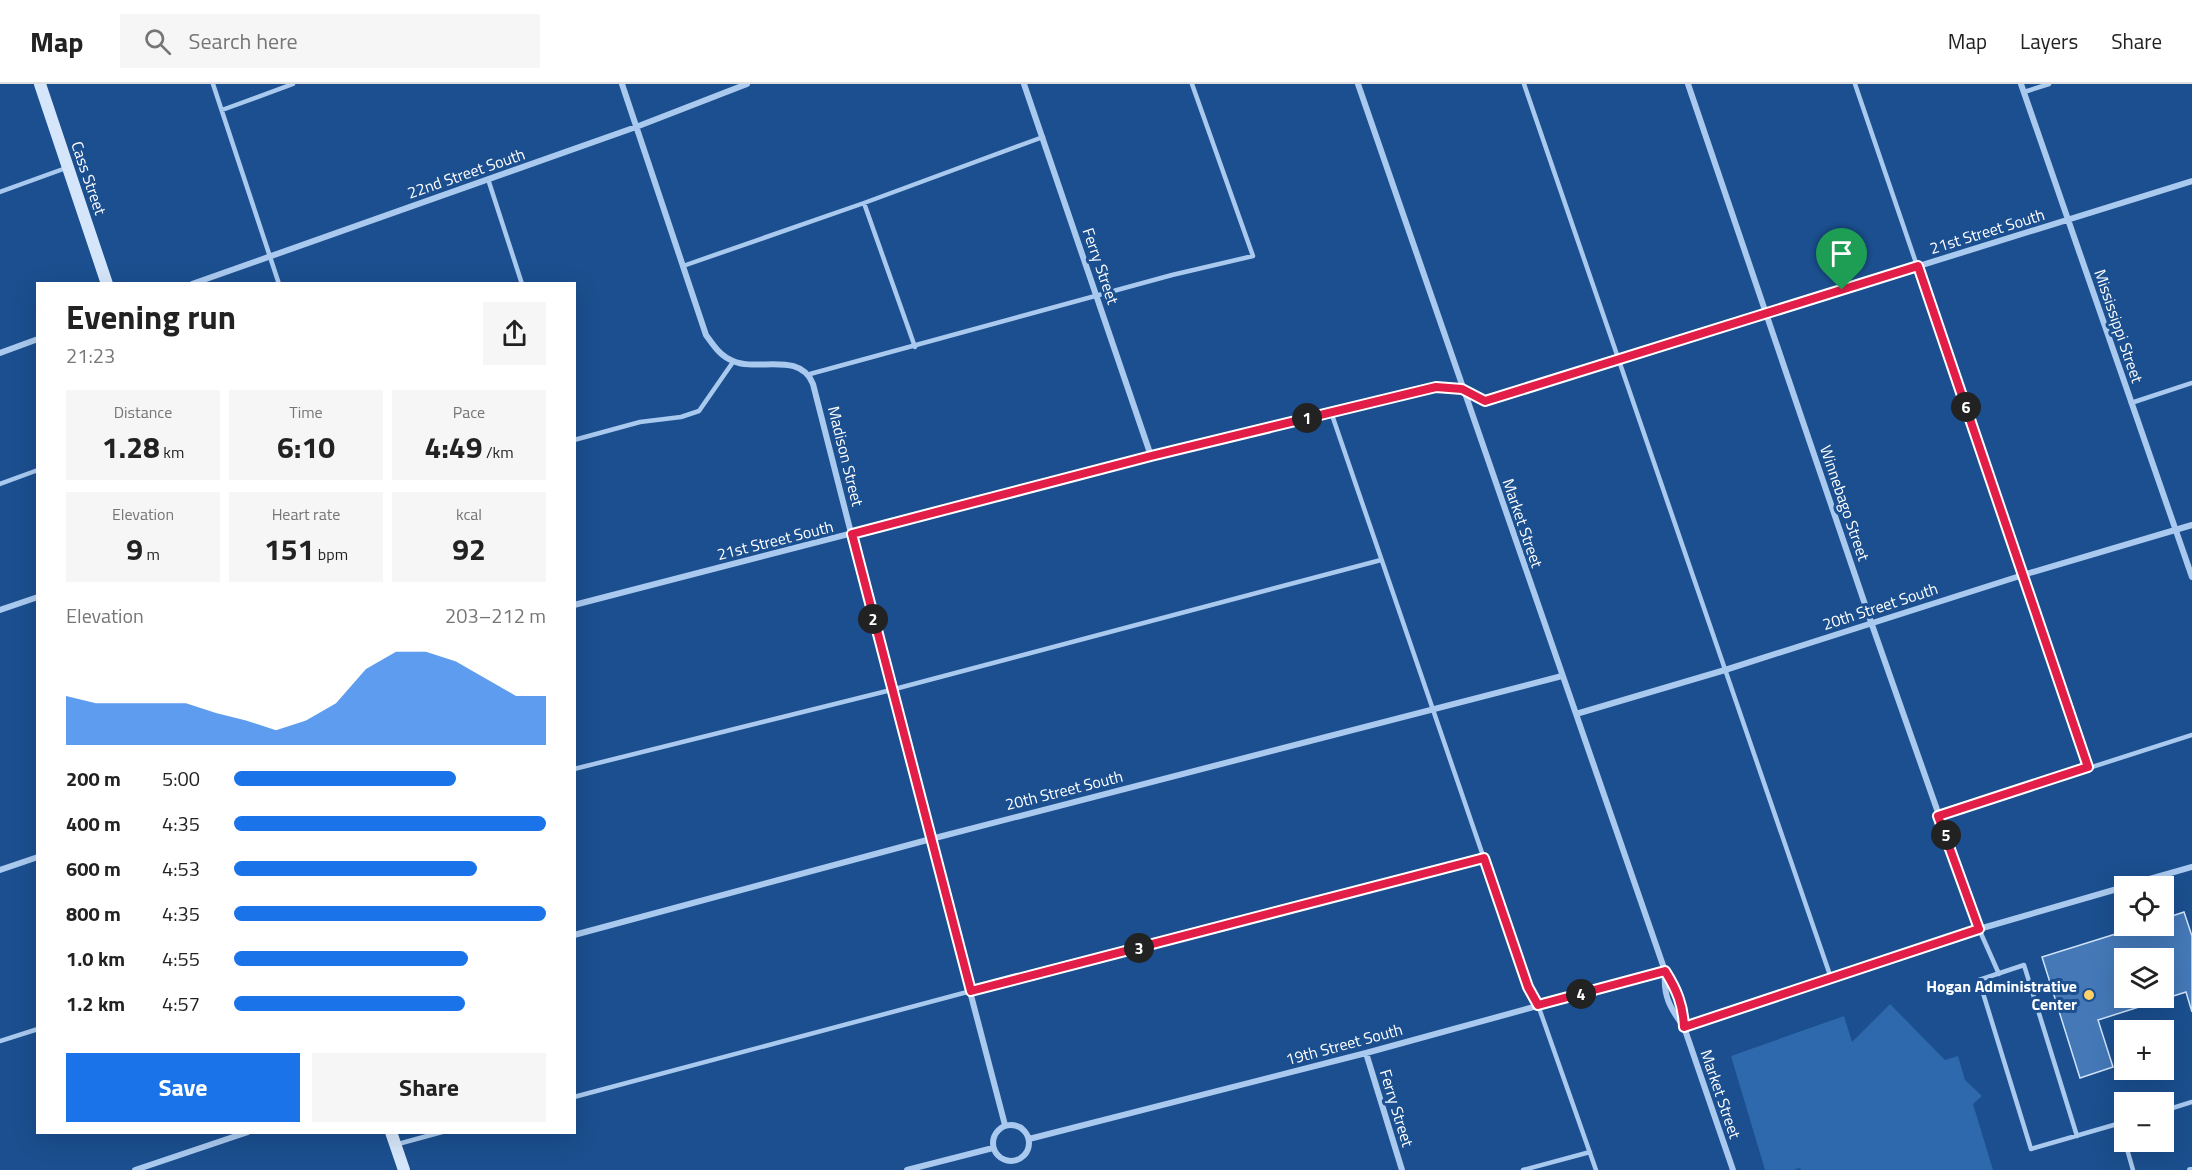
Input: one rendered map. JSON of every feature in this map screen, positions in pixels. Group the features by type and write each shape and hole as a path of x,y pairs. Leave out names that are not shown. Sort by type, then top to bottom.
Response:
{"street":[{"name":"Cass Street","path":"40,84 106,282"},
{"path":"622,84 706,335 718,352 734,362 796,366 810,374"},
{"name":"22nd Street South","path":"198,282 636,127 747,84"},
{"name":"Ferry Street","path":"1024,84 1151,456"},
{"name":"Market Street","path":"1358,84 1665,971 1676,989 1683,1009 1684,1027 1733,1170"},
{"name":"Winnebago Street","path":"1688,84 1938,816 1979,929"},
{"name":"Mississippi Street","path":"2021,84 2192,577"},
{"name":"21st Street South","path":"576,604 1151,456 1436,387 1462,389 1485,401 2192,180"},
{"path":"0,353 36,340"},
{"name":"Madison Street","path":"810,374 1005,1125"},
{"name":"20th Street South","path":"1576,714 2192,525"},
{"path":"0,610 36,598"},
{"name":"20th Street South","path":"576,934 931,839 1562,676"},
{"path":"0,870 36,858"},
{"path":"2162,876 2192,867"},
{"path":"1684,1027 1979,929 2114,890"},
{"name":"Market Street","path":"1665,971 1664,989 1671,1009 1684,1027"},
{"name":"19th Street South","path":"1029,1139 1366,1053 1665,971"},
{"name":"Ferry Street","path":"1366,1053 1402,1170"},
{"path":"1005,1125 1023,1129 1029,1139 1028,1150 1016,1161 999,1157 992,1142 996,1132 1005,1125"},
{"path":"135,1170 242,1134"},
{"path":"392,1134 404,1170"},
{"path":"907,1170 993,1148"},
{"path":"1016,1161 1018,1170"}],"lane":[{"path":"213,84 278,282"},
{"path":"222,110 293,84"},
{"path":"810,374 1172,275 1253,256 1191,84"},
{"path":"1524,84 1831,978"},
{"path":"1855,84 2088,767"},
{"path":"2024,92 2049,84"},
{"path":"683,266 864,203 1043,136"},
{"path":"0,192 68,167"},
{"path":"488,179 521,282"},
{"path":"864,203 915,347"},
{"path":"576,439 640,422 681,417 699,411 734,362"},
{"path":"2131,403 2192,383"},
{"path":"1331,412 1528,987 1538,1005 1596,1170"},
{"path":"0,484 36,471"},
{"path":"576,769 891,690 1381,560"},
{"path":"1938,816 2192,735"},
{"path":"576,1096 1484,858"},
{"path":"1979,929 1999,974"},
{"path":"2077,1136 2024,965 1979,980 2031,1149 2077,1136 2114,1125"},
{"path":"0,1041 36,1030"},
{"path":"2174,1108 2192,1102"},
{"path":"395,1145 435,1134"},
{"path":"1523,1170 1590,1152"},
{"path":"2128,1152 2133,1170"}],"shaded area":[{"path":"1890,1004 1945,1060 1958,1056 1965,1080 1982,1096 1973,1104 1993,1170 1802,1170 1799,1168 1765,1170 1731,1056 1844,1016 1852,1042"}],"building":[{"name":"Hogan Administrative Center","path":"2184,912 2192,936 2192,1012 2186,992 2174,996 2174,948 2114,948 2114,1008 2136,1008 2098,1020 2113,1067 2080,1078 2042,957 2114,934 2174,936 2174,915"}],"place":[{"name":"Hogan Administrative Center","path":"2089,995"}],"route":[{"path":"1918,266 2088,767 1938,816 1979,929 1684,1027 1683,1009 1676,989 1665,971 1538,1005 1528,987 1484,858 971,991 852,534 1151,456 1436,387 1462,389 1485,401 1842,290 1918,266"}]}
